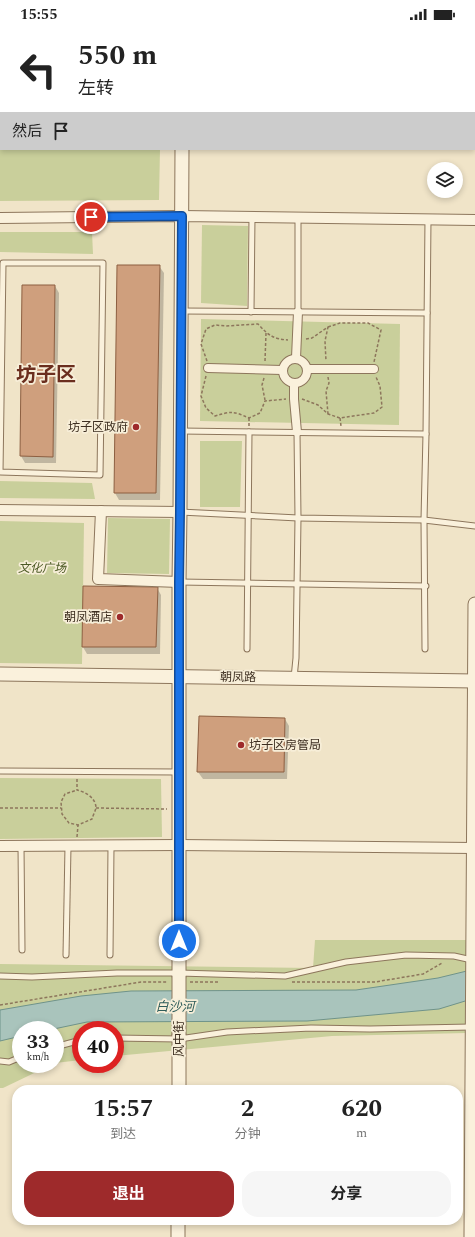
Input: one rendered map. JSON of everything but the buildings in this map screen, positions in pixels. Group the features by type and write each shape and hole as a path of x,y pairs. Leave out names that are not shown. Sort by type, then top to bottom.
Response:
{"street":[{"name":"风中街","path":"179,1085 179,582 182,150"},
{"path":"0,218 182,216 475,220"},
{"path":"296,358 298,312"},
{"path":"296,358 303,362 307,372 301,382 294,383 284,378 282,370 288,360 296,358"},
{"path":"208,368 282,370"},
{"path":"307,369 374,369"},
{"path":"294,383 296,432"},
{"path":"0,510 180,512"},
{"path":"101,511 98,579 179,582"},
{"path":"471,1237 475,604"},
{"name":"朝凤路","path":"0,674 475,681"},
{"path":"0,846 473,848"},
{"path":"178,1225 178,1237"}],"lane":[{"path":"250,312 252,217"},
{"path":"298,218 298,312"},
{"path":"425,649 426,586 424,520 428,219"},
{"path":"3,263 103,263 100,475 0,472 1,366 3,263"},
{"path":"181,311 427,313"},
{"path":"181,431 426,434"},
{"path":"247,649 249,432"},
{"path":"294,678 296,658 298,518 296,432"},
{"path":"180,512 298,518 424,520 475,526"},
{"path":"179,582 426,586"},
{"path":"0,771 179,772"},
{"path":"21,846 22,950"},
{"path":"66,955 68,846"},
{"path":"110,955 111,846"},
{"path":"0,976 32,977 117,973 179,978 285,976 353,961 406,955 454,956 473,961"},
{"path":"124,1038 179,1037 227,1032 311,1028 370,1029 473,1023"},
{"path":"0,1061 12,1061"}],"path":[{"path":"77,771 77,790"},
{"path":"77,790 84,792 94,800 96,808 92,819 78,825 69,823 62,814 61,808 61,802 65,794 77,790"},
{"path":"0,808 61,808"},
{"path":"96,808 179,809"},
{"path":"288,982 375,982 423,974 454,956"},
{"path":"0,1005 141,982 179,978 217,982"}],"green space":[{"path":"0,150 160,150 159,200 0,201"},
{"path":"202,225 248,226 247,306 201,303"},
{"path":"0,232 92,232 93,254 0,252"},
{"path":"201,319 400,324 399,425 200,421"},
{"path":"200,441 242,441 240,507 200,507"},
{"path":"0,481 92,483 95,499 0,498"},
{"path":"108,518 170,519 169,574 107,573"},
{"name":"文化广场","path":"0,521 84,523 82,664 0,663"},
{"path":"0,778 161,779 162,837 0,839"},
{"path":"315,940 475,940 467,1033 332,1036 124,1055 124,1021 72,1021 72,1061 64,1062 64,1021 12,1021 12,1073 34,1073 3,1088 0,1088 0,964 313,968"}],"water":[{"name":"白沙河","path":"475,969 475,998 439,1009 307,1021 72,1021 72,1025 64,1027 64,1021 12,1021 12,1038 0,1041 0,1010 81,996 131,991 356,990 438,978"}],"place":[{"name":"坊子区政府","path":"136,427"},
{"name":"朝凤酒店","path":"120,617"},
{"name":"坊子区房管局","path":"241,745"}],"district":[{"name":"坊子区","path":"46,374"}],"route":[{"path":"91,217 182,216 179,582 179,941"}]}
